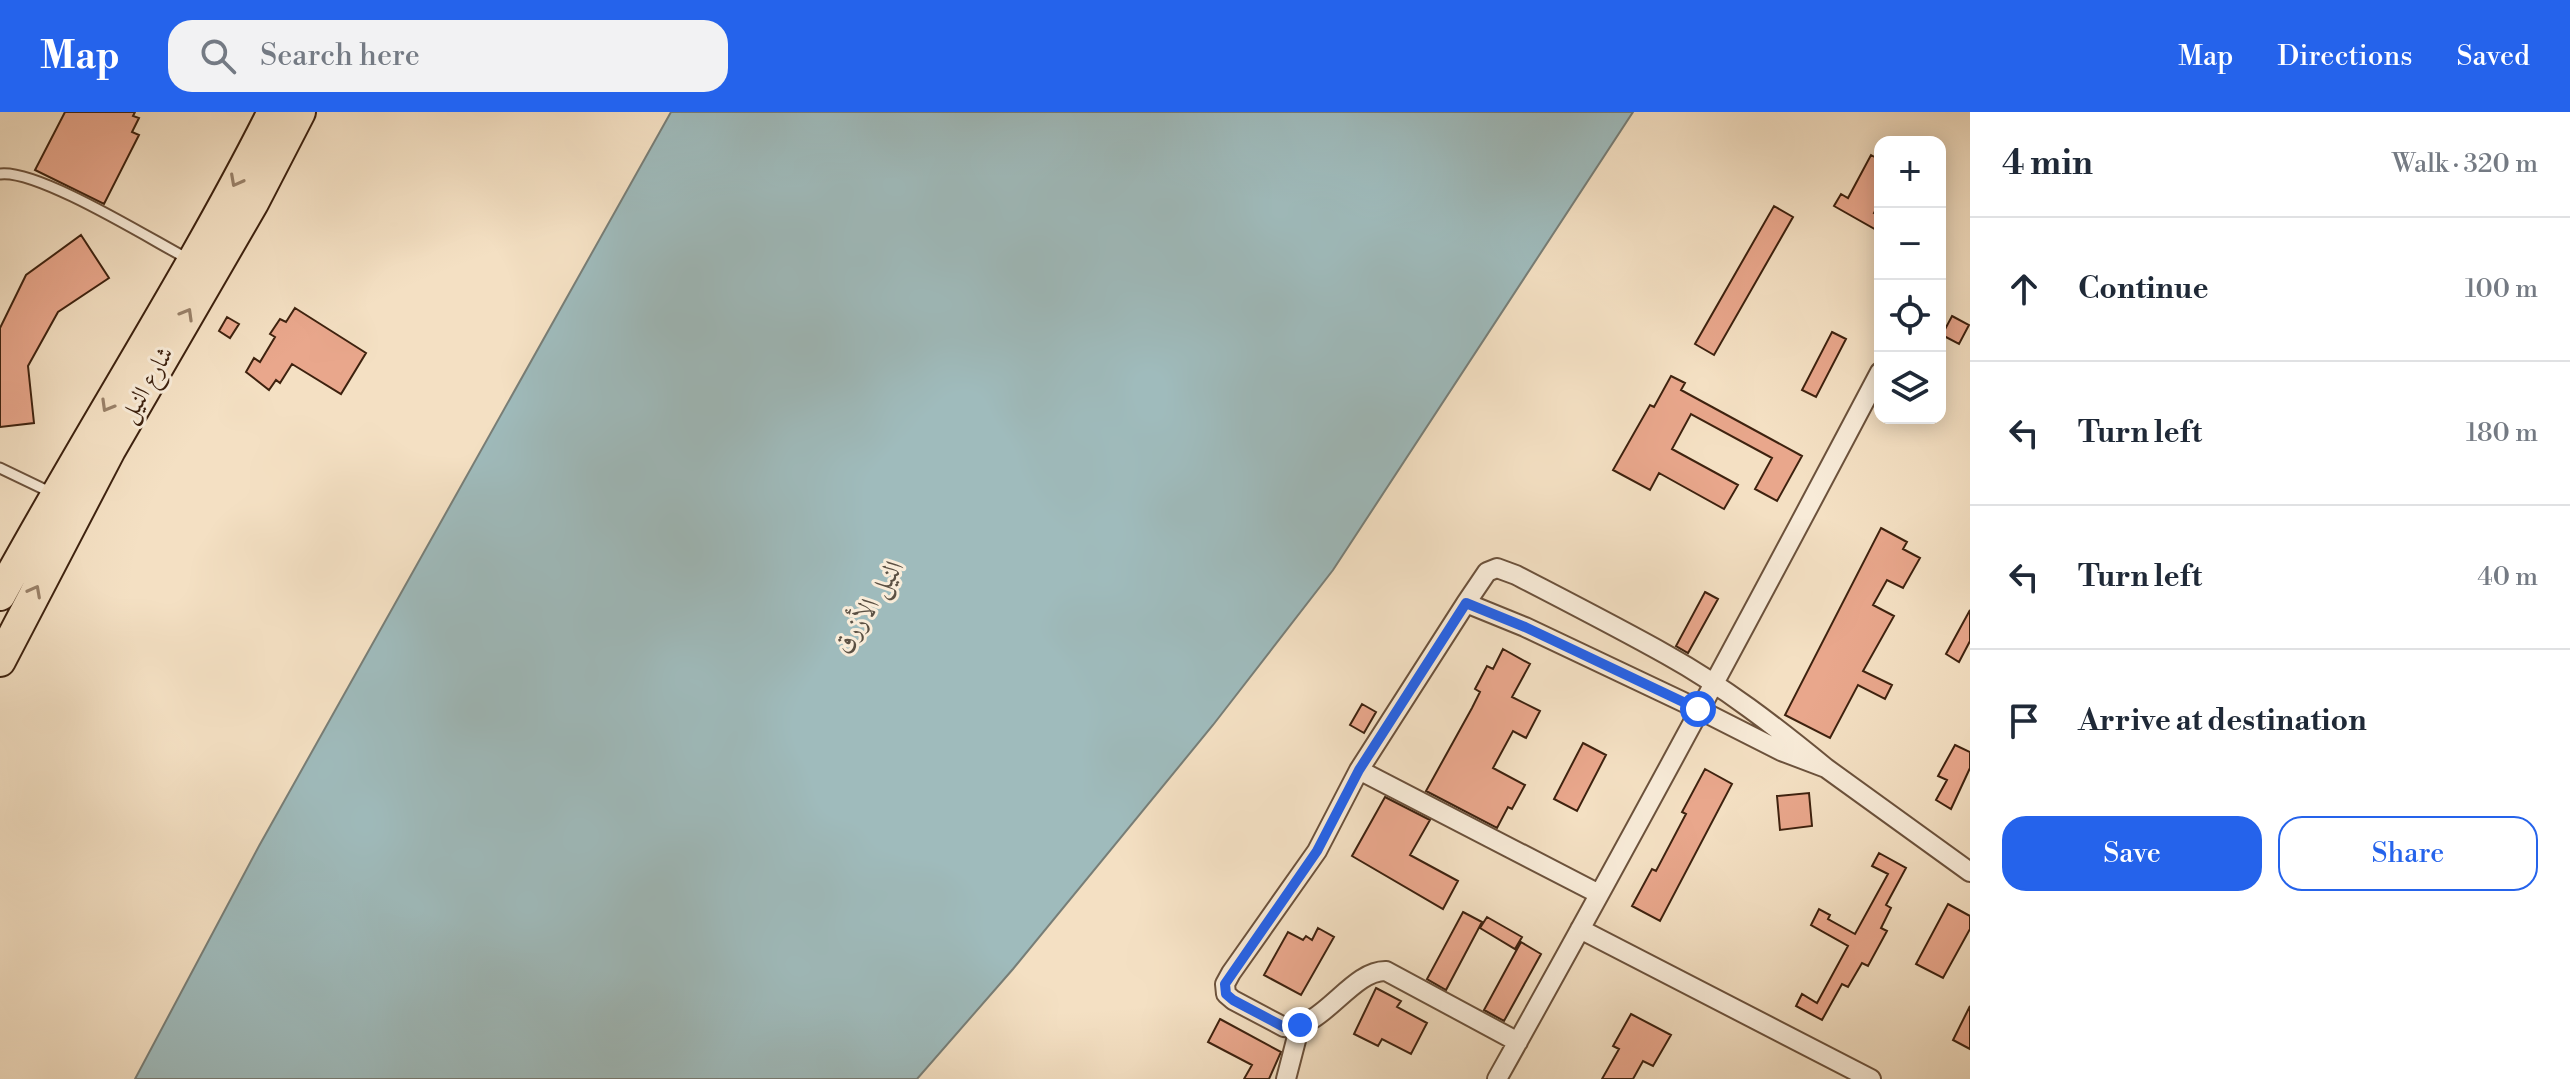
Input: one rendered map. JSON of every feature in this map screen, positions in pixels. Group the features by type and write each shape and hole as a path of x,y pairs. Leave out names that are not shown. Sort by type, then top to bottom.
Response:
{"main road":[{"name":"شارع النيل","path":"0,595 273,112"},
{"name":"شارع النيل","path":"0,661 110,450 253,203 300,112"}],"street":[{"path":"1497,1079 1698,709 1728,660 1874,383"},
{"path":"1518,1042 1386,971 1370,974 1300,1025 1284,1027 1233,1000 1226,994 1225,984 1317,851 1359,770 1466,603 1487,572 1497,568 1668,655 1713,683 1970,872"},
{"path":"1466,603 1525,627 1781,751 1826,768"},
{"path":"1359,770 1599,894"},
{"path":"1580,929 1871,1079"},
{"path":"1286,1079 1300,1025"}],"lane":[{"path":"0,174 15,174 56,188 191,261"},
{"path":"0,468 55,495"}],"water":[{"name":"النيل الأزرق","path":"671,112 1633,112 1333,570 1213,725 1013,969 917,1079 135,1079 259,846"}],"building":[{"path":"65,112 135,112 133,116 139,118 132,132 139,135 104,204 35,170"},
{"path":"1871,155 1874,157 1874,229 1834,206 1841,194 1848,198"},
{"path":"1774,206 1793,217 1714,355 1695,344"},
{"path":"81,235 109,278 58,312 28,366 34,423 0,427 0,328 26,275"},
{"path":"295,308 366,353 341,394 292,364 280,383 276,380 269,390 246,372 254,358 260,362 275,337 270,334 280,319 286,322"},
{"path":"1952,316 1969,325 1959,344 1946,337 1946,327"},
{"path":"227,317 239,324 230,338 219,331"},
{"path":"1832,332 1846,339 1816,397 1802,390"},
{"path":"1671,376 1685,383 1681,390 1802,456 1777,501 1755,489 1772,458 1691,414 1672,449 1738,485 1724,509 1659,473 1650,490 1613,470 1650,405 1654,407"},
{"path":"1881,528 1907,542 1903,549 1920,558 1903,588 1887,580 1873,605 1894,616 1863,671 1892,685 1885,699 1858,685 1830,738 1785,715"},
{"path":"1705,592 1718,599 1688,653 1676,646"},
{"path":"1970,610 1970,641 1959,662 1946,654"},
{"path":"1503,649 1530,664 1512,697 1540,711 1526,738 1513,731 1493,768 1525,785 1497,828 1426,791 1480,692 1475,689 1487,666 1493,669"},
{"path":"1362,704 1376,712 1364,733 1350,725"},
{"path":"1583,743 1606,755 1577,811 1554,799"},
{"path":"1955,745 1970,752 1970,768 1951,809 1936,800 1947,780 1938,776"},
{"path":"1705,769 1732,784 1660,921 1632,906 1652,869 1656,871"},
{"path":"1809,793 1812,826 1780,830 1777,796"},
{"path":"1385,797 1430,820 1410,855 1458,881 1443,909 1352,856"},
{"path":"1879,853 1906,868 1886,905 1891,908 1881,928 1887,931 1868,966 1862,963 1848,987 1842,984 1822,1020 1796,1006 1802,994 1817,1003 1848,946 1811,925 1819,909 1830,915 1828,919 1855,934 1888,874 1872,866"},
{"path":"1948,904 1970,916 1970,929 1943,978 1916,964"},
{"path":"1463,912 1482,922 1446,990 1427,979"},
{"path":"1487,917 1522,937 1515,949 1480,928"},
{"path":"1318,928 1334,937 1301,995 1264,975 1288,932 1303,940 1306,936 1312,940"},
{"path":"1521,942 1541,954 1504,1021 1484,1010"},
{"path":"1376,988 1401,1001 1397,1007 1427,1023 1411,1054 1382,1039 1378,1046 1354,1034"},
{"path":"1970,1006 1970,1049 1953,1040"},
{"path":"1631,1014 1671,1035 1653,1066 1643,1061 1633,1079 1602,1079 1619,1049 1613,1046"},
{"path":"1220,1019 1281,1052 1269,1079 1244,1079 1252,1065 1208,1042"}],"route":[{"path":"1300,1025 1284,1027 1233,1000 1226,994 1225,984 1317,851 1359,770 1466,603 1525,627 1698,709"}]}
